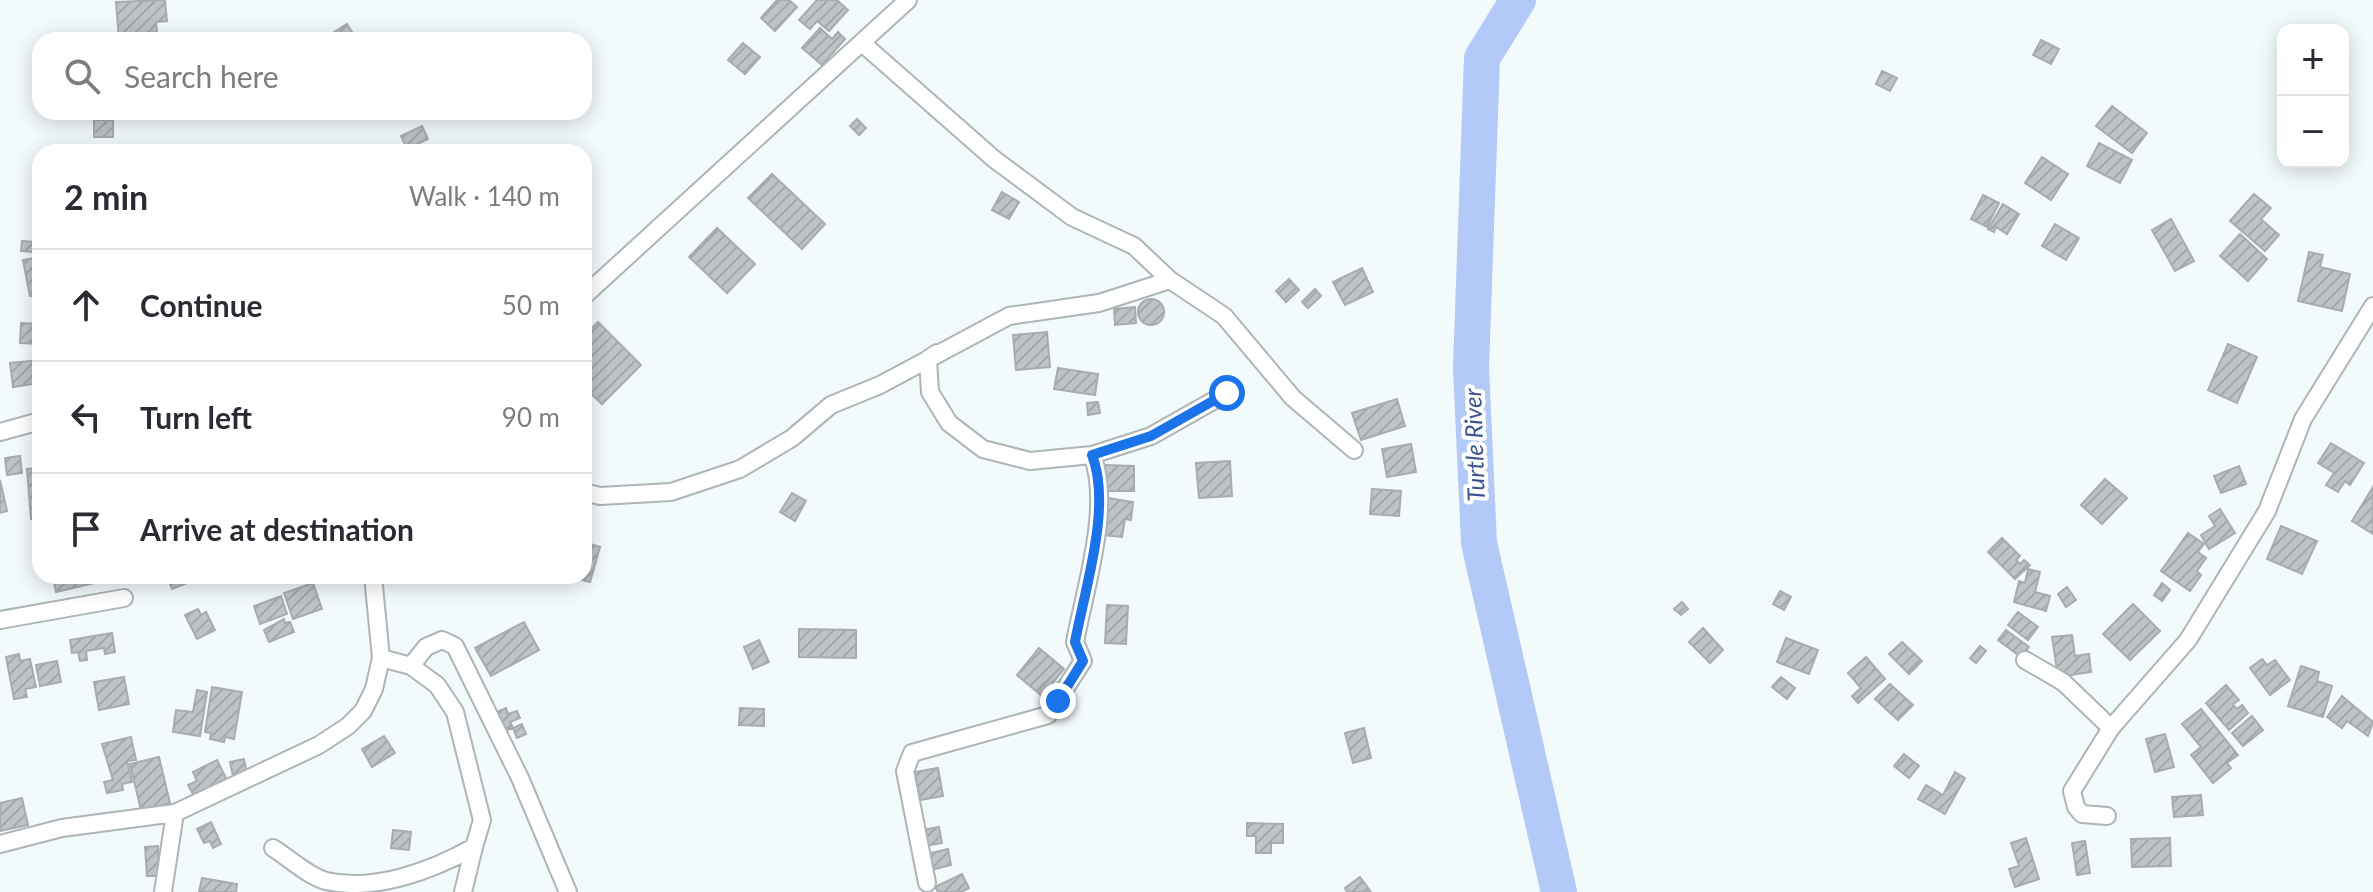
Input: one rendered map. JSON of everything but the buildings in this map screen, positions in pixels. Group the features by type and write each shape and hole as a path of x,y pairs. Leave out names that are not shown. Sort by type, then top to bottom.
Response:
{"street":[{"path":"592,289 908,0"},
{"path":"862,43 994,159 1072,217 1134,246 1170,280 1224,316 1293,398 1354,450"},
{"path":"592,494 671,492 740,469 792,438 831,405 880,385 954,342 1009,316 1099,303 1170,280"},
{"path":"2107,816 2082,814 2076,807 2072,791 2111,728 2188,640 2267,511 2303,419 2373,306"},
{"path":"954,342 928,359 930,392 949,423 983,449 1030,461 1092,455 1151,436 1227,393"},
{"path":"0,432 32,423"},
{"path":"927,883 905,771 912,753 1048,715 1083,661 1075,642 1101,498 1099,473 1092,455"},
{"path":"0,844 62,828 175,813 319,745 348,726 363,711 374,689 381,658 374,584"},
{"path":"0,620 124,598"},
{"path":"411,666 426,647 442,640 455,646 520,778 568,892"},
{"path":"381,658 411,666 437,685 455,712 482,820 463,892"},
{"path":"2025,660 2063,682 2111,728"},
{"path":"163,892 175,813"},
{"path":"273,848 323,880 362,887 439,867 474,847"}],"waterway":[{"name":"Turtle River","path":"1518,0 1482,58 1471,368 1479,543 1559,892"}],"route":[{"path":"1058,701 1083,661 1075,642 1101,498 1099,473 1092,455 1151,436 1227,393"}]}
